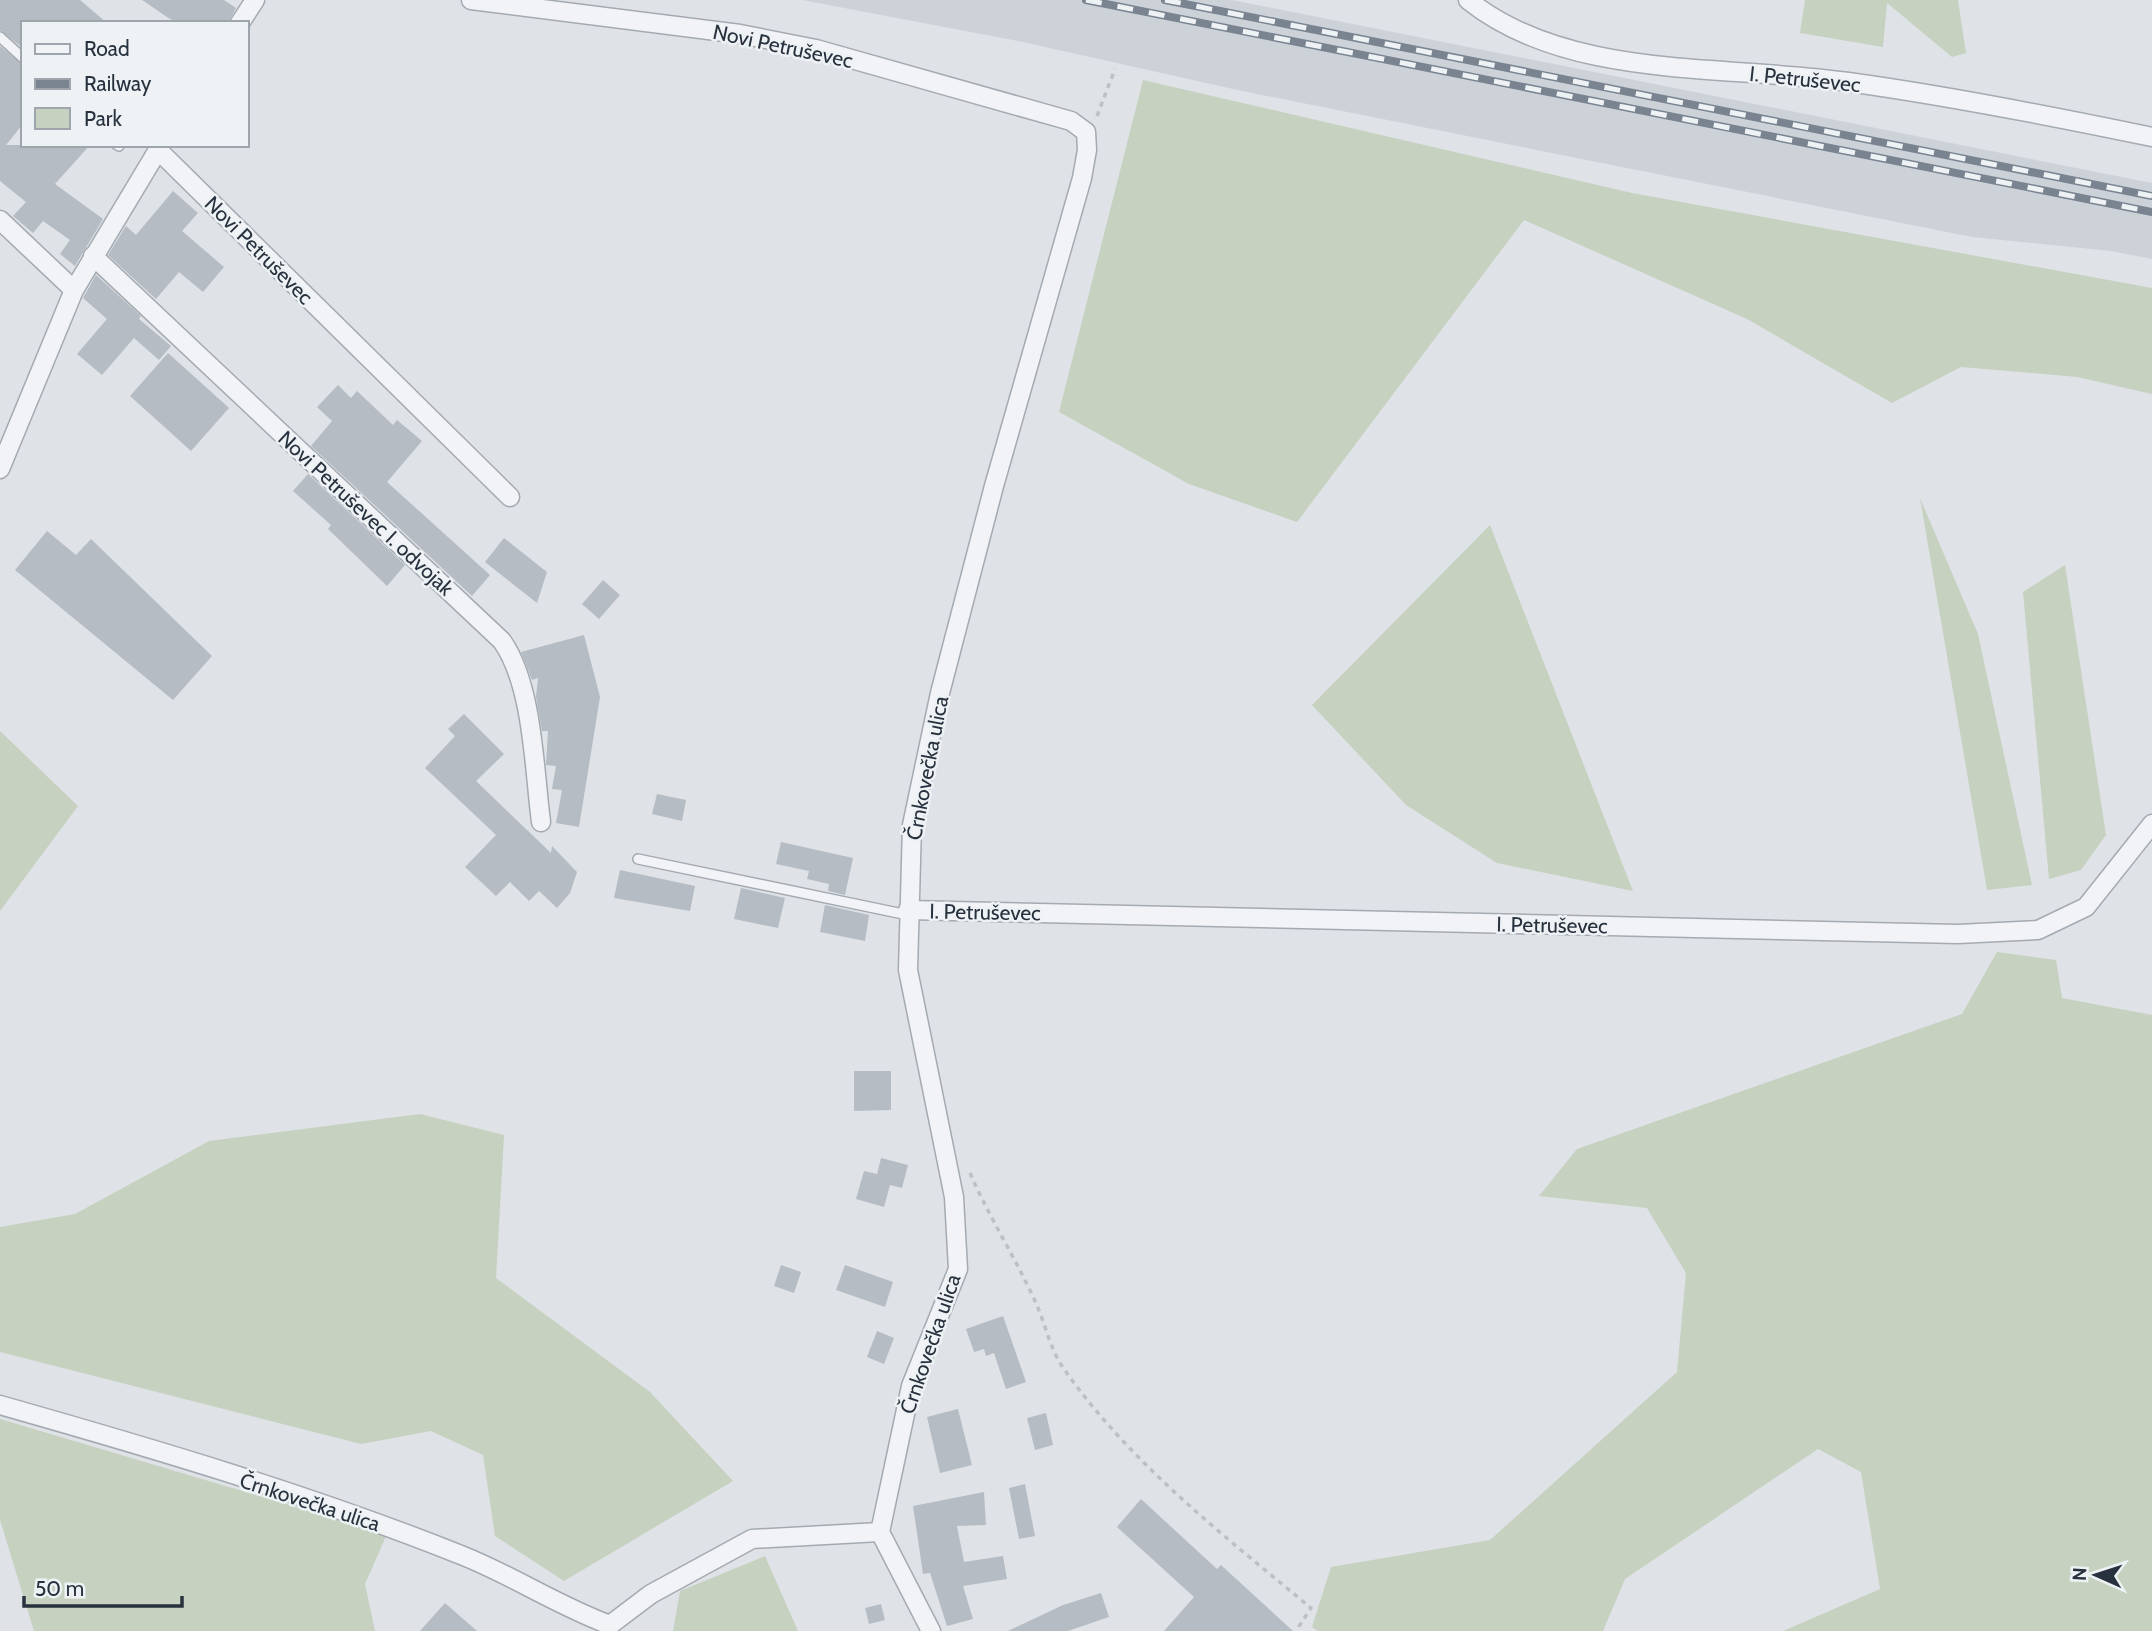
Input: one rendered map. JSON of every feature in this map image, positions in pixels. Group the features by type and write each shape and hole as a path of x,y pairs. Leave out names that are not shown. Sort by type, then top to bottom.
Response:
{"street":[{"path":"241,21 255,0"},
{"name":"Novi Petruševec","path":"471,0 740,34 817,49 1072,121 1086,132"},
{"name":"I. Petruševec","path":"1468,0 1509,26 1581,52 1687,68 1846,81 2152,137"},
{"name":"Črnkovečka ulica","path":"0,1405 175,1457 401,1532 465,1556 608,1628 650,1594 752,1539 880,1532 911,1386 958,1269 954,1197 908,970 912,825 940,694 994,486 1082,178 1087,150 1086,132"},
{"name":"Novi Petruševec","path":"0,469 74,290 160,148 510,497"},
{"path":"0,220 74,290"},
{"name":"Novi Petruševec I. odvojak","path":"93,256 502,640 512,655 521,685 541,822"},
{"name":"I. Petruševec","path":"908,913 1944,934 2038,930 2086,907 2152,824"},
{"path":"880,1532 931,1631"}],"lane":[{"path":"0,37 21,56"},
{"path":"638,859 908,913"}],"path":[{"path":"1086,132 1102,109 1115,69"},
{"path":"965,1161 985,1209 1035,1299 1061,1366 1108,1427 1191,1507 1311,1608 1296,1631"}],"shaded area":[{"path":"802,0 1232,0 2152,183 2152,259 2111,251 1972,237 1242,91 1018,41"}],"green space":[{"path":"1805,0 1958,0 1966,53 1952,57 1887,3 1883,47 1800,33"},
{"path":"1143,80 1632,193 2152,288 2152,394 2077,377 1961,367 1892,403 1747,319 1524,220 1297,522 1189,484 1059,412"},
{"path":"1920,498 1978,634 2032,885 1987,890"},
{"path":"1490,525 1633,891 1497,863 1406,805 1312,705"},
{"path":"2065,565 2106,835 2081,870 2049,879 2023,592"},
{"path":"0,731 78,806 0,911"},
{"path":"1997,952 2056,960 2062,998 2152,1015 2152,1631 1783,1631 1880,1589 1861,1472 1818,1449 1625,1579 1603,1631 1318,1631 1312,1627 1331,1567 1490,1540 1677,1372 1686,1273 1647,1208 1539,1196 1577,1149 1962,1014"},
{"path":"420,1114 504,1135 496,1278 650,1392 733,1481 564,1581 495,1536 483,1455 431,1431 361,1444 0,1352 0,1227 75,1214 209,1141"},
{"path":"0,1419 387,1534 365,1584 375,1631 34,1631 0,1520"},
{"path":"765,1556 798,1631 673,1631 680,1591"}],"building":[{"path":"0,0 80,0 105,21 21,21 21,46 0,30"},
{"path":"142,0 224,0 236,8 229,21 173,21"},
{"path":"0,46 21,63 21,126 6,145 88,147 55,184 103,219 75,266 60,254 70,240 43,221 33,233 13,216 26,202 0,181"},
{"path":"173,191 198,213 182,231 224,267 203,292 179,272 156,299 108,255 126,226 136,235"},
{"path":"96,275 141,316 139,319 171,346 159,360 134,338 102,375 77,354 107,319 83,298"},
{"path":"168,353 229,408 191,451 130,396"},
{"path":"338,385 351,398 357,391 393,425 397,420 422,441 387,482 490,575 472,596 311,446 332,421 317,407"},
{"path":"308,474 405,565 387,586 328,529 331,525 293,491"},
{"path":"47,531 76,555 91,539 212,656 173,700 15,570"},
{"path":"504,538 547,572 537,603 485,562"},
{"path":"603,580 620,595 599,619 582,604"},
{"path":"584,635 600,697 579,827 556,823 562,790 552,789 556,766 546,765 548,731 542,731 536,697 538,678 532,680 521,652"},
{"path":"464,714 504,754 476,781 551,853 552,846 577,872 570,893 557,908 539,891 529,901 510,882 496,896 465,867 496,835 425,768 455,736 448,729"},
{"path":"657,794 686,800 682,821 652,814"},
{"path":"781,842 853,858 845,895 828,891 829,884 807,879 809,871 776,864"},
{"path":"620,870 695,886 690,911 614,898"},
{"path":"741,888 785,898 778,928 734,919"},
{"path":"825,905 869,915 865,941 820,932"},
{"path":"854,1071 891,1071 891,1110 854,1111"},
{"path":"881,1158 908,1165 902,1188 890,1185 884,1207 856,1199 864,1171 877,1174"},
{"path":"781,1265 801,1272 794,1293 774,1286"},
{"path":"845,1265 893,1282 885,1307 836,1290"},
{"path":"1003,1316 1026,1382 1006,1389 994,1353 986,1356 984,1349 974,1352 966,1329"},
{"path":"877,1331 894,1338 884,1364 867,1357"},
{"path":"958,1409 972,1465 940,1473 927,1417"},
{"path":"1046,1413 1053,1445 1035,1450 1027,1418"},
{"path":"1025,1484 1035,1536 1019,1539 1009,1488"},
{"path":"984,1492 986,1525 957,1526 964,1562 1003,1556 1007,1579 963,1586 973,1619 947,1626 930,1573 923,1574 913,1506"},
{"path":"1141,1499 1217,1569 1221,1565 1293,1631 1164,1631 1194,1597 1117,1527"},
{"path":"1101,1593 1109,1617 1068,1631 1008,1631 1063,1605"},
{"path":"445,1603 477,1631 420,1631"},
{"path":"881,1604 885,1620 869,1624 865,1608"}],"railway":[{"path":"1086,0 2152,212"},
{"path":"1165,0 2152,196"}]}
